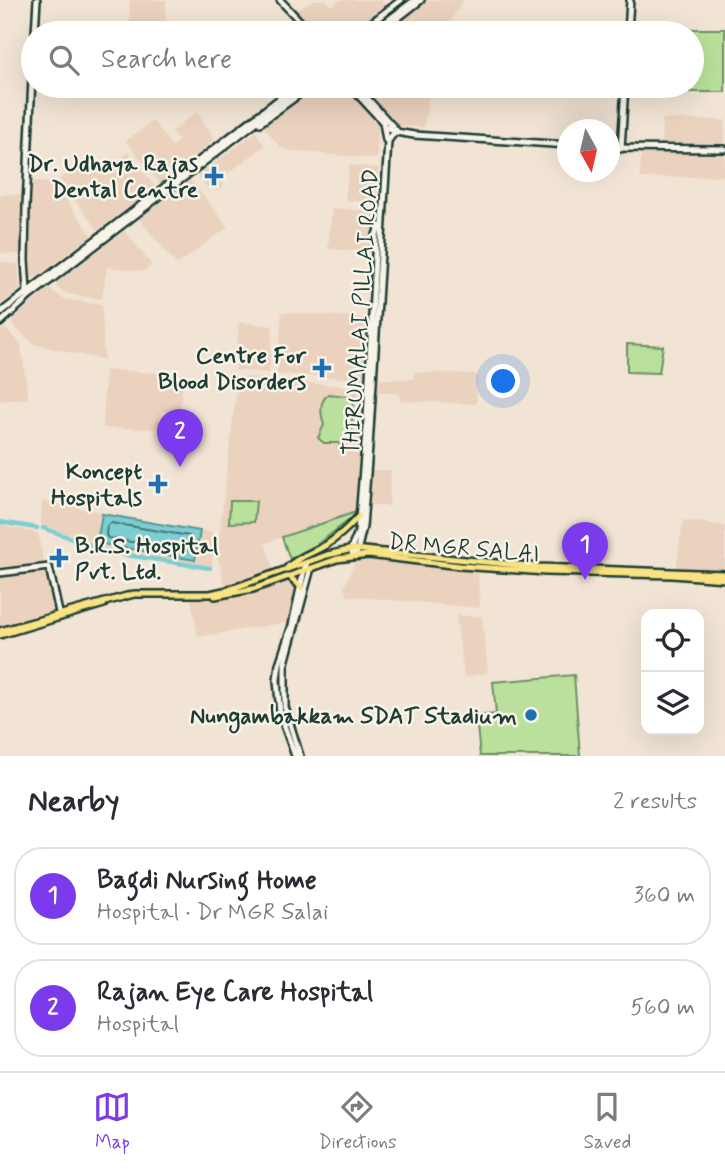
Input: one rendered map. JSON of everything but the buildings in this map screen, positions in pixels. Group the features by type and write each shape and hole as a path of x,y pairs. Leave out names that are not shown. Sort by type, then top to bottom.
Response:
{"main road":[{"path":"36,21 37,0"},
{"path":"280,0 298,21"},
{"path":"375,21 404,0"},
{"path":"378,21 404,0"},
{"path":"387,21 415,0"},
{"path":"394,21 421,0"},
{"path":"629,21 630,0"},
{"path":"0,323 29,294 26,222 31,98"},
{"path":"211,153 211,146 277,98"},
{"path":"0,313 29,294 287,98"},
{"path":"211,153 219,155 295,98"},
{"path":"352,556 358,532 376,235 386,138 384,126 377,113 362,98"},
{"path":"367,98 396,132"},
{"path":"624,98 621,149 725,149"},
{"path":"384,126 396,132"},
{"path":"386,138 388,134 396,132 557,144"},
{"name":"THIRUMALAI PILLAI ROAD","path":"355,549 363,527 388,141 396,132"},
{"path":"301,587 287,573 292,563 327,545 359,516"},
{"path":"297,756 285,707 285,663 313,564 327,545"},
{"name":"DR MGR SALAI","path":"0,633 134,597 222,596 253,589 287,573 355,549 539,567 725,577"},
{"name":"DR MGR SALAI","path":"287,573 304,570 313,564 368,555 460,566 545,572 725,577"},
{"path":"0,573 49,567 59,615"},
{"path":"297,756 281,714 277,680 304,570"}],"shaded area":[{"path":"130,0 166,0 166,21 129,21"},
{"path":"314,0 326,0 331,6 340,0 381,0 387,8 369,21 302,21 294,12"},
{"path":"426,0 463,0 451,21 404,21 402,18"},
{"path":"299,98 356,98 378,127 377,159 281,148 263,126"},
{"path":"370,98 428,98 424,127 396,126"},
{"path":"197,112 215,139 160,184 126,141 153,121 172,146 178,141 171,132"},
{"path":"662,119 725,120 725,143 661,143"},
{"path":"256,132 265,146 224,176 222,189 207,187 198,175"},
{"path":"128,152 155,187 98,230 59,180 91,156 104,172"},
{"path":"641,153 725,153 725,176 640,178"},
{"path":"349,165 378,168 375,203 345,200"},
{"path":"190,179 228,227 177,265 139,219"},
{"path":"32,181 54,184 92,235 37,277 31,278 28,274"},
{"path":"0,194 22,195 21,255 0,253"},
{"path":"332,208 375,211 371,252 328,249"},
{"path":"125,231 152,265 143,271 107,267 102,299 67,294 56,287 57,282"},
{"path":"0,262 18,264 20,290 0,305"},
{"path":"48,289 65,299 102,305 104,360 33,344 12,324 12,319"},
{"path":"282,312 368,318 363,379 277,374"},
{"path":"239,322 273,326 269,373 235,370"},
{"path":"5,328 21,344 28,398 0,401 0,330"},
{"path":"105,370 184,374 180,413 161,411 159,429 103,428"},
{"path":"414,372 477,374 476,404 400,401 399,394 376,391 377,379 413,379"},
{"path":"238,376 361,388 365,392 356,512 265,543 273,568 225,586 217,554"},
{"path":"370,470 391,470 389,506 369,505"},
{"path":"42,501 213,533 212,566 105,550 92,542 41,525"},
{"path":"683,520 725,526 725,571 676,569"},
{"path":"0,525 38,533 44,565 0,570"},
{"path":"356,560 478,571 480,608 347,596 344,587"},
{"path":"46,569 55,613 0,629 0,574"},
{"path":"293,578 296,584 289,622 198,637 191,598 214,600 253,593"},
{"path":"456,615 482,617 488,672 464,678"}],"green space":[{"path":"704,29 725,29 725,92 704,92"},
{"path":"627,344 663,346 659,373 627,372"},
{"path":"328,394 354,397 351,439 342,446 338,443 324,443 318,438 324,425 322,405"},
{"path":"230,501 256,501 254,522 229,523"},
{"path":"356,512 316,545 290,559 282,537"},
{"name":"Nungambakkam SDAT Stadium","path":"574,675 580,756 480,756 476,716 496,714 493,682"}],"water":[{"path":"102,514 200,531 195,560 97,543"}],"waterway":[{"path":"0,522 37,528"},
{"path":"43,528 101,551 210,568"}],"place":[{"name":"Dr. Udhaya Rajas Dental Centre","path":"214,176"},
{"name":"Centre For Blood Disorders","path":"322,368"},
{"name":"Rajan Eye Care Hospital","path":"180,467"},
{"name":"Koncept Hospitals","path":"158,484"},
{"name":"B.R.S. Hospital Pvt. Ltd.","path":"59,558"},
{"name":"Bagdi Nursing Home","path":"585,580"},
{"name":"Nungambakkam SDAT Stadium","path":"531,715"}]}
